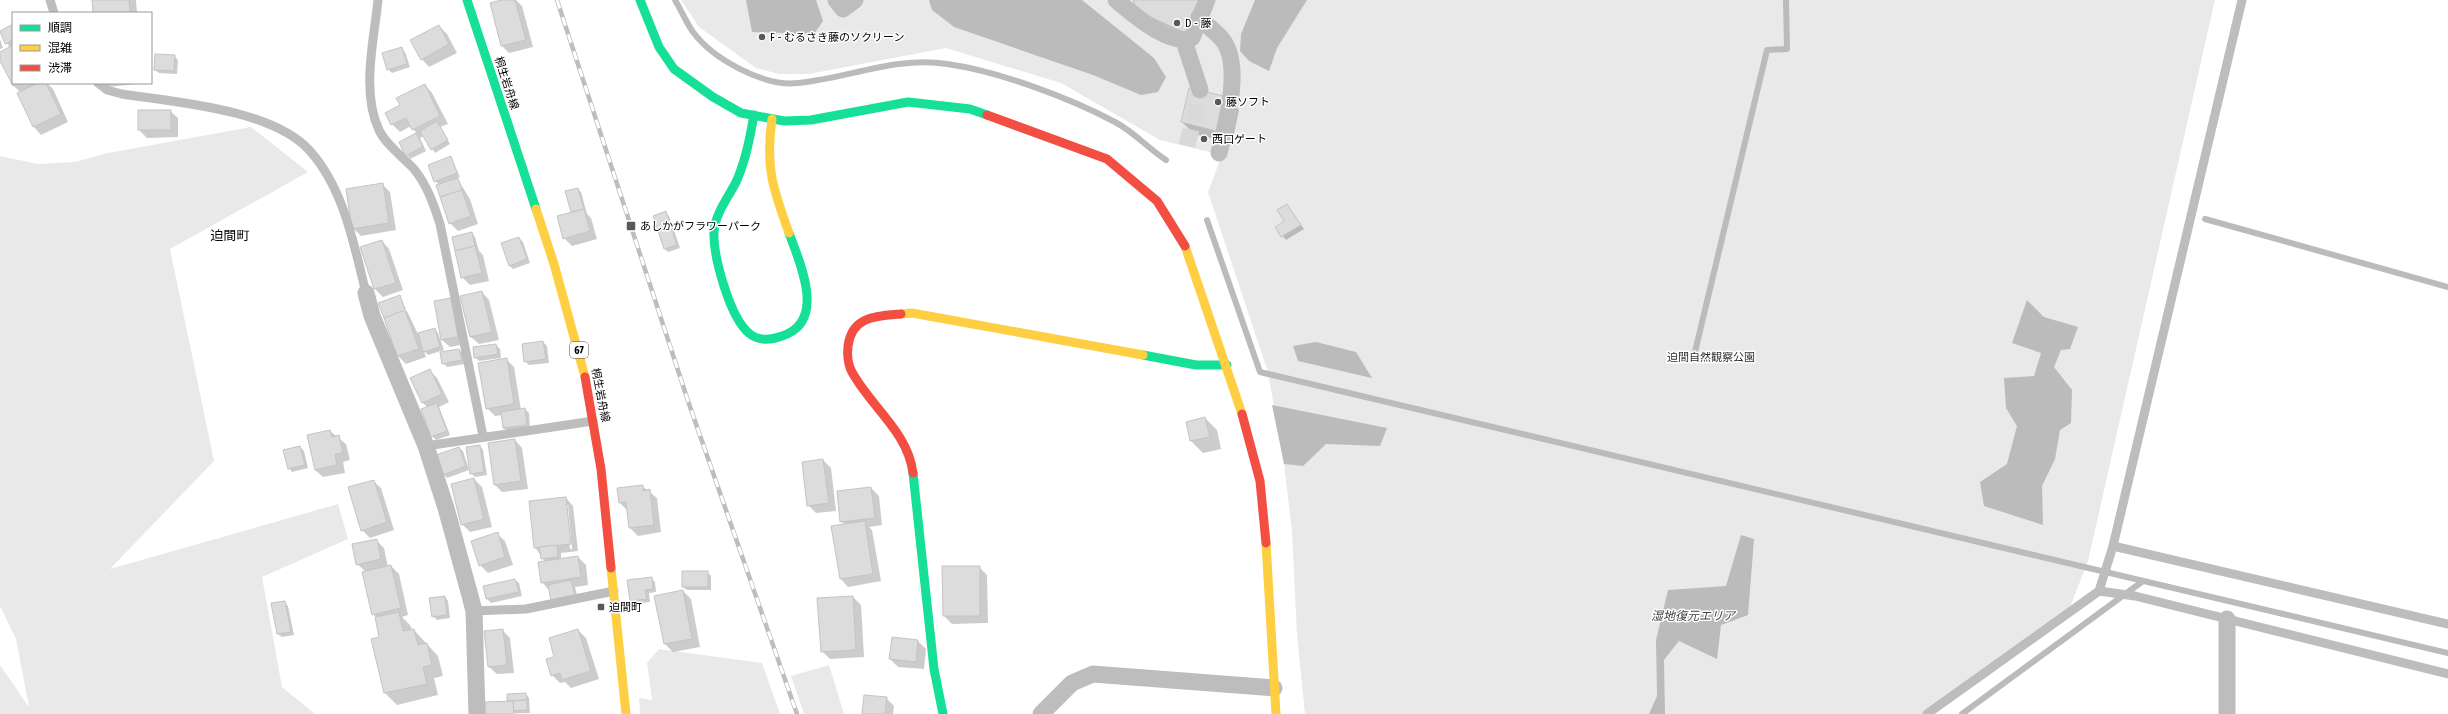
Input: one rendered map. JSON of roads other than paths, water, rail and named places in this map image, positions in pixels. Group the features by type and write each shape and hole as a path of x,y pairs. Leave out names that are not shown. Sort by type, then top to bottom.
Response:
{"street":[{"name":"桐生岩舟線","path":"467,0 569,315 583,366 594,421 614,591 626,714"},
{"path":"640,0 659,47 674,69 713,97 741,113 772,119 811,120 908,102 970,109 1078,147 1106,159 1157,201 1182,240 1227,365 1260,481 1264,507 1276,714"},
{"path":"836,0 843,9 855,0"},
{"path":"1116,0 1134,15 1168,37 1184,41 1192,38 1207,0"},
{"path":"1199,18 1222,40 1229,56 1232,96 1219,153"},
{"path":"1184,41 1200,90"},
{"path":"754,116 750,144 742,168 716,220 714,244 740,325 750,334 763,339 784,337 801,326 808,310 805,283 771,179 767,149 772,119"},
{"path":"366,293 372,316 426,446 446,508 474,612 477,714"},
{"path":"943,714 934,669 911,459 901,439 852,372 847,354 850,333 861,322 877,316 912,313 1196,366 1227,365"},
{"path":"2227,619 2227,714"},
{"path":"1041,714 1072,683 1093,674 1274,688"}],"lane":[{"path":"50,0 54,12"},
{"path":"378,0 371,75 371,98 374,118 380,132 415,170 433,203 440,224 484,436"},
{"path":"1927,714 2100,592 2113,546 2242,0"},
{"path":"99,84 107,90 122,94 230,112 262,122 292,136 309,150 322,167 337,198 350,229 366,293"},
{"path":"426,446 484,436 594,421"},
{"path":"2113,546 2448,624"},
{"path":"474,612 526,609 614,591"},
{"path":"2100,592 2135,596 2448,674"}],"water":[{"path":"746,0 816,0 823,21 814,34 752,32"},
{"path":"929,0 1082,0 1154,58 1166,77 1158,92 1141,95 1093,75 954,27 932,10"},
{"path":"1255,0 1307,0 1277,48 1269,71 1249,61 1240,51 1241,34"},
{"path":"2027,300 2044,317 2078,327 2070,349 2061,350 2054,367 2072,390 2071,423 2060,430 2055,459 2042,486 2043,525 1984,506 1980,482 2007,464 2017,426 2006,408 2004,378 2034,376 2041,353 2012,343"},
{"path":"1316,342 1356,352 1372,378 1298,361 1293,346"},
{"path":"1272,405 1387,428 1380,446 1326,444 1303,466 1284,464"},
{"name":"湿地復元エリア","path":"1741,535 1754,539 1748,615 1721,625 1717,659 1679,641 1664,660 1665,714 1649,714 1657,696 1656,640 1668,590 1726,586"}],"waterway":[{"path":"675,0 690,28 713,52 740,69 770,81 798,83 891,65 928,62 947,64 1011,79 1077,104 1122,126 1166,160"},
{"path":"1694,356 1767,50 1787,49 1786,0"},
{"path":"2205,219 2448,287"},
{"path":"1207,220 1260,372 2448,653"},
{"path":"1962,714 2143,581"}],"tunnel":[{"path":"1187,146 1200,90"}],"railway":[{"path":"557,0 688,401 797,714"}],"place":[{"name":"D - 藤","path":"1177,23"},
{"name":"F - むるさき藤のソクリーン","path":"762,37"},
{"name":"藤ソフト","path":"1218,102"},
{"name":"西口ゲート","path":"1204,139"},
{"name":"あしかがフラワーパーク","path":"631,226"},
{"name":"迫間町","path":"601,607"}],"district":[{"name":"迫間町","path":"230,235"}],"park label":[{"name":"迫間自然観察公園","path":"1711,357"}]}
